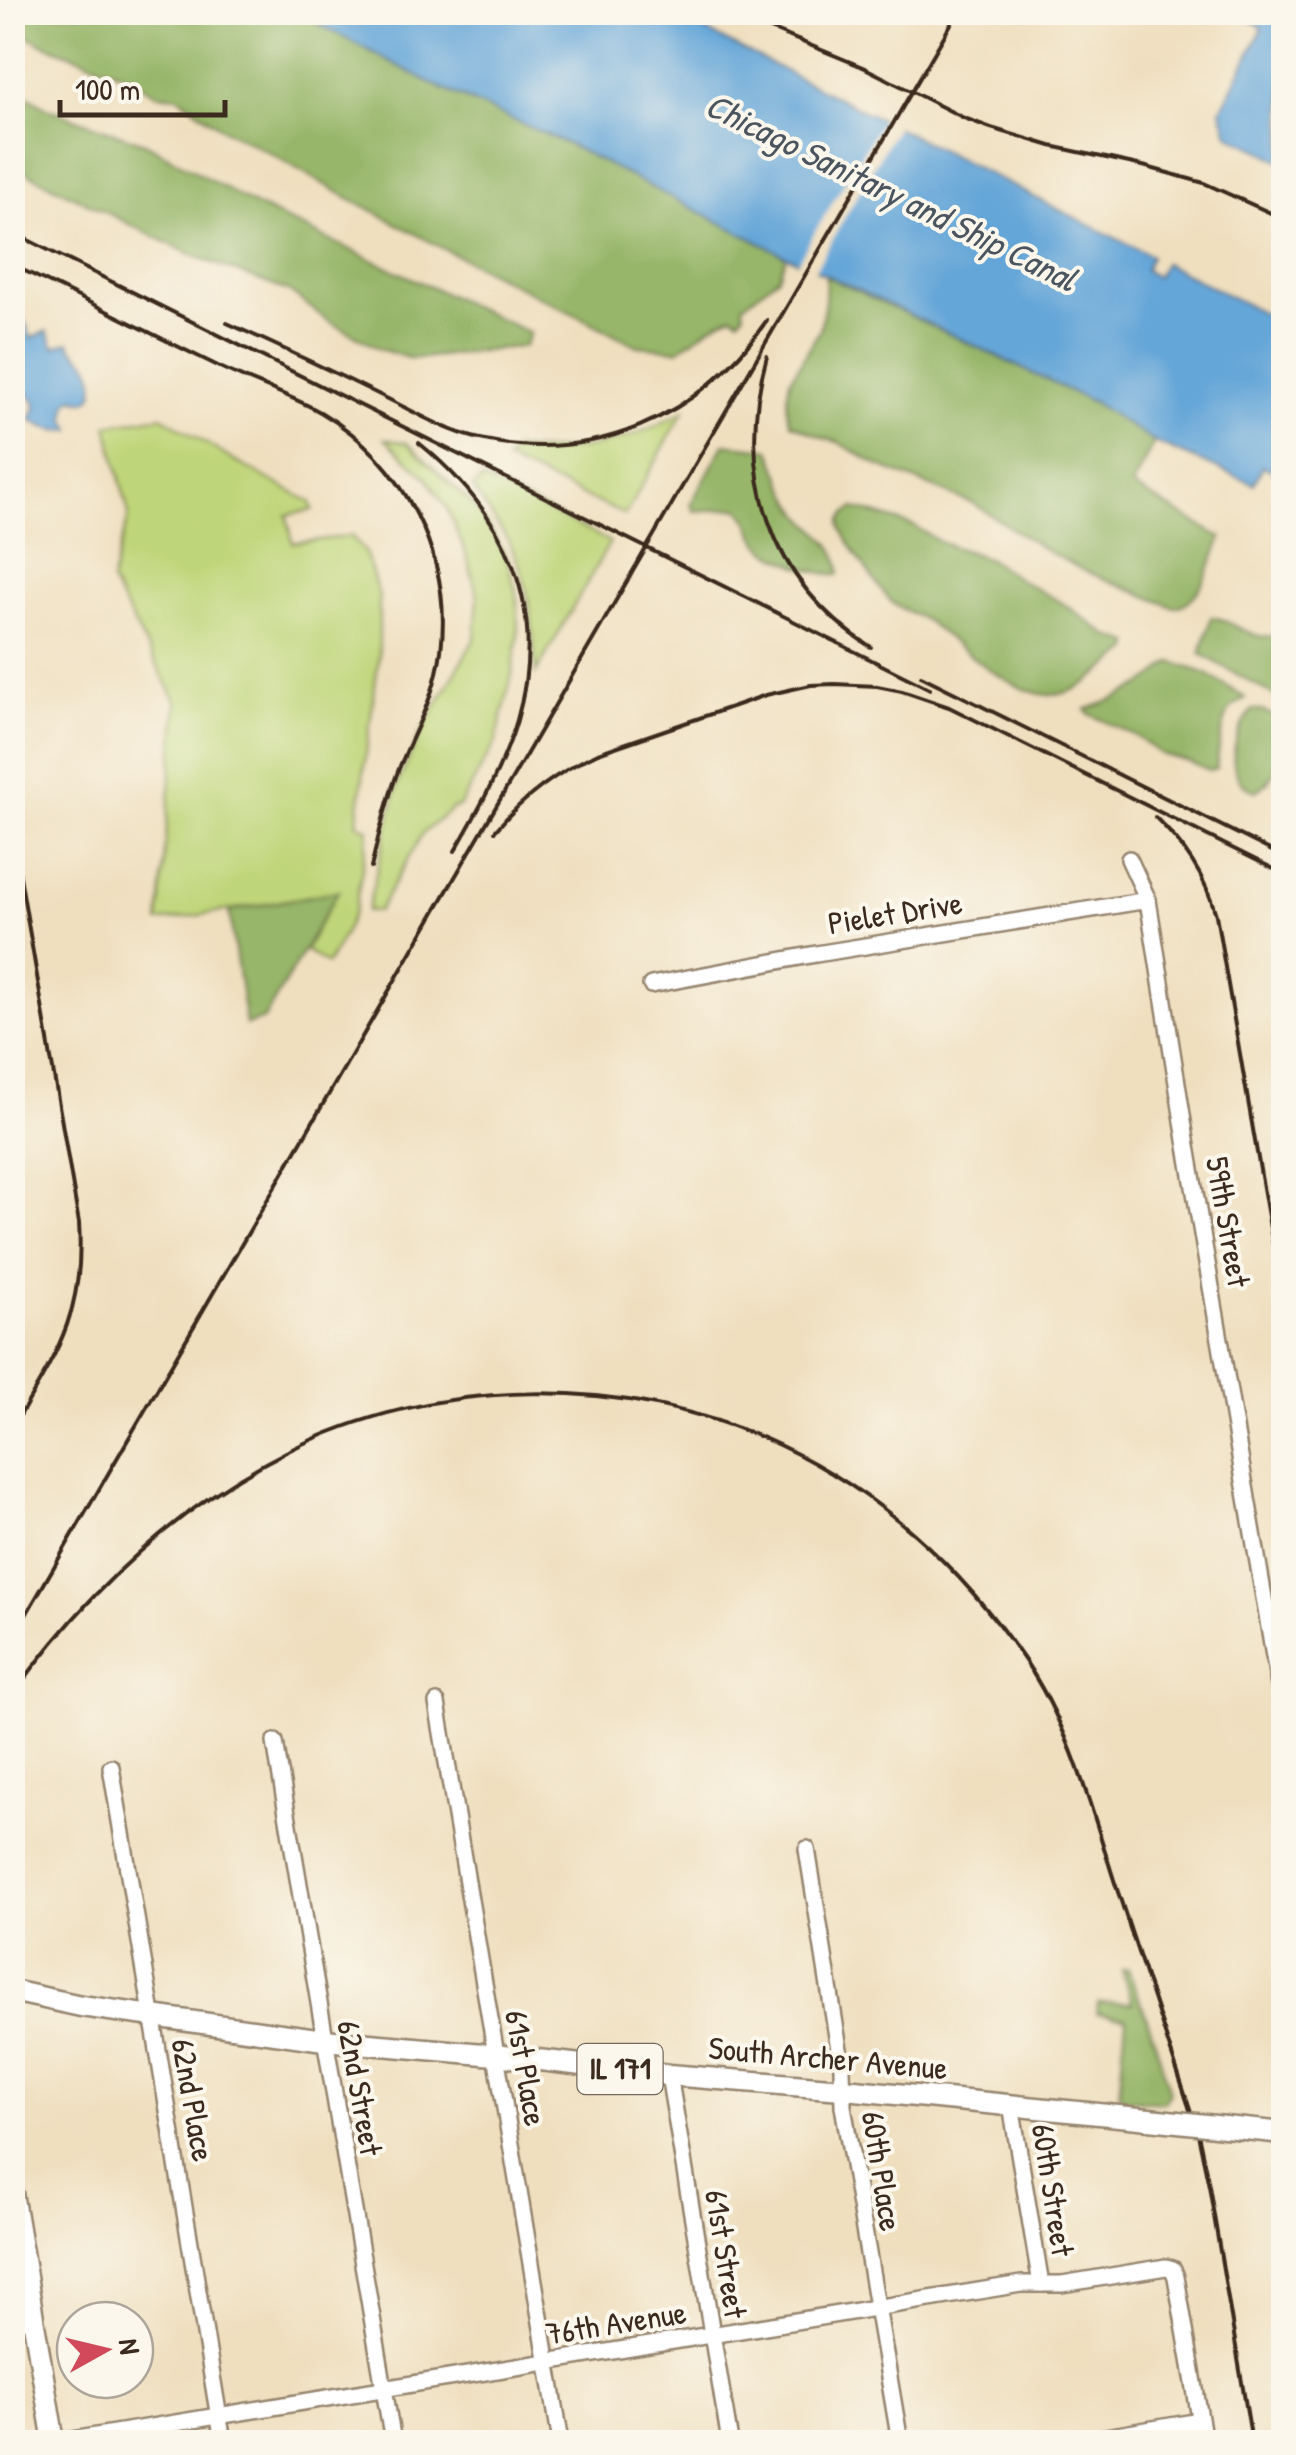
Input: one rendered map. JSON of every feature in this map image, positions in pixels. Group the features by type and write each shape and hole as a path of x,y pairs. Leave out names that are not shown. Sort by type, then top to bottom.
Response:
{"main road":[{"name":"South Archer Avenue","path":"12,1991 151,2017 324,2040 1284,2133"},
{"path":"12,2193 57,2442"}],"street":[{"name":"59th Street","path":"1129,859 1148,900 1284,1715"},
{"name":"Pielet Drive","path":"650,984 1148,900"},
{"name":"61st Place","path":"438,1703 561,2442"},
{"name":"62nd Street","path":"276,1742 393,2442"},
{"name":"62nd Place","path":"111,1767 223,2442"},
{"name":"60th Place","path":"808,1849 842,2068 844,2106 900,2442"},
{"name":"61st Street","path":"669,2075 730,2442"},
{"name":"60th Street","path":"1011,2105 1041,2284"},
{"name":"76th Avenue","path":"57,2442 1021,2284 1062,2284 1166,2267 1176,2277 1200,2421"},
{"path":"1076,2442 1200,2421 1204,2442"}],"green space":[{"path":"13,13 298,13 439,87 563,142 786,256 778,277 743,305 744,313 739,319 733,315 719,321 678,350 638,346 334,190 223,129 178,96 156,94 121,73 40,43 13,27"},
{"path":"13,87 49,109 147,144 256,206 530,333 524,346 422,358 380,349 327,320 290,292 192,255 13,166"},
{"path":"826,276 1093,402 1154,442 1132,486 1222,538 1198,591 1183,605 1173,607 1085,571 974,504 877,465 838,442 791,423 787,402 790,380 820,330"},
{"path":"684,411 625,515 506,461 514,449 560,450 623,439"},
{"path":"162,416 311,502 313,510 287,515 293,543 351,536 365,552 379,596 379,655 357,824 369,829 355,909 327,964 305,950 337,892 159,922 177,702 111,582 129,515 107,425"},
{"path":"385,439 407,443 470,502 489,527 507,558 517,595 518,635 496,742 459,807 423,833 378,911 367,911 398,783 421,732 475,638 478,597 447,508 426,477"},
{"path":"724,444 770,449 793,501 836,555 839,574 808,569 773,554 759,542 738,508 694,511 691,504"},
{"path":"482,479 610,542 536,673 530,606 522,572 508,541 473,488"},
{"path":"855,508 914,526 940,542 989,559 1109,636 1131,643 1130,650 1083,685 1062,694 1036,693 1019,687 887,597 843,531 842,519"},
{"path":"1211,617 1264,637 1283,631 1283,700 1201,654"},
{"path":"1172,662 1207,674 1245,698 1228,713 1216,769 1209,771 1161,754 1086,709 1130,691"},
{"path":"1252,710 1283,719 1275,770 1256,791 1245,785 1234,766 1236,743"},
{"path":"338,891 264,1019 246,1025 229,911"},
{"path":"1128,1969 1170,2092 1164,2102 1119,2095 1126,2018 1097,2013 1098,2003 1132,2003 1122,1970"}],"water":[{"name":"Chicago Sanitary and Ship Canal","path":"298,13 670,13 1151,256 1145,270 1156,277 1164,263 1283,323 1283,476 1263,466 1254,484 1154,442 1093,402 786,256 563,142 439,87"},
{"path":"1237,13 1283,13 1283,162 1228,134 1221,110 1262,29"},
{"path":"24,320 31,338 47,331 54,347 69,342 90,367 94,392 87,400 74,398 68,402 65,417 71,430 49,428 30,418 36,409 35,402 13,375 13,325"}],"pier":[{"path":"883,118 897,126 813,273 796,264"}],"railway":[{"path":"730,12 865,68 964,118 1051,146 1204,183 1284,219"},
{"path":"12,1639 958,12"},
{"path":"12,232 930,689"},
{"path":"12,265 322,413 377,458 417,515 439,581 441,651 430,697 391,791 371,868"},
{"path":"227,323 453,430 519,445 561,445 602,439 677,407 710,383 767,320"},
{"path":"767,356 755,441 768,520 784,557 807,590 836,620 871,647"},
{"path":"419,443 476,500 497,532 513,566 528,639 526,679 512,737 455,851"},
{"path":"921,676 1284,857"},
{"path":"495,831 542,786 598,753 766,695 811,685 877,686 949,707 1284,874"},
{"path":"1155,817 1192,862 1216,915 1284,1309"},
{"path":"12,829 79,1223 80,1255 64,1332 12,1429"},
{"path":"12,1696 101,1589 134,1557 206,1500 286,1452 344,1427 405,1409 467,1398 531,1393 596,1396 659,1405 720,1422 779,1445 851,1485 915,1535 973,1593 1023,1658 1066,1737 1198,2134 1252,2442"}]}
